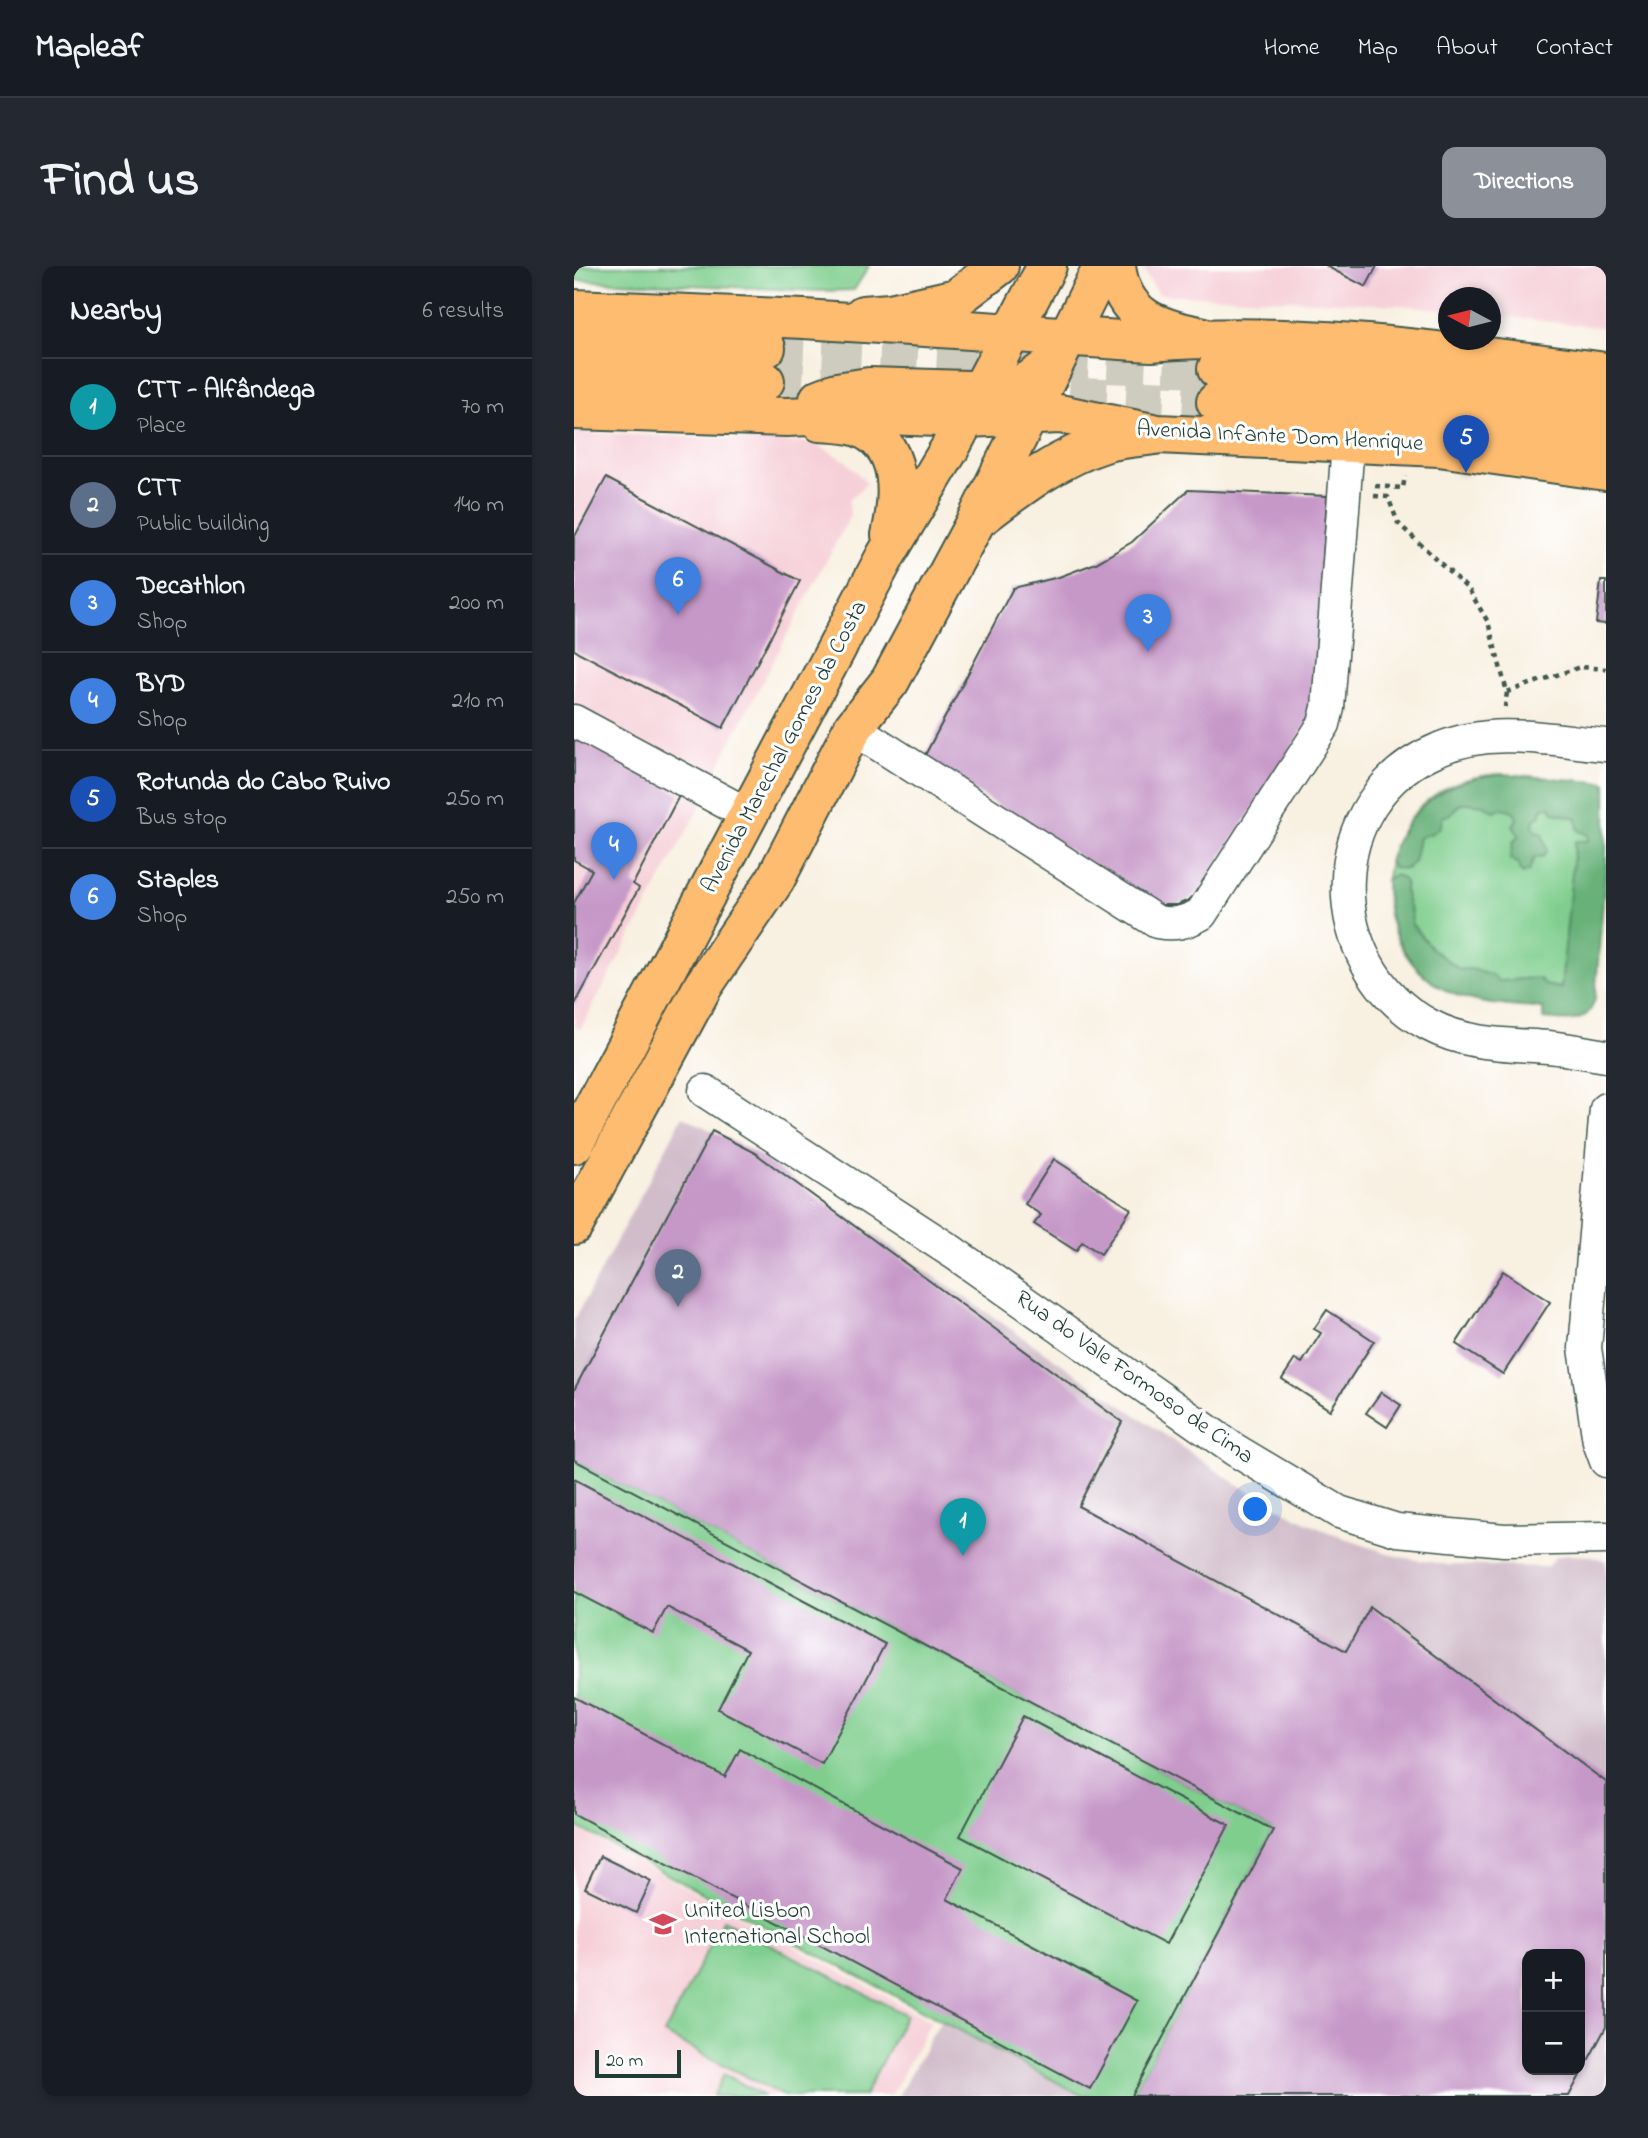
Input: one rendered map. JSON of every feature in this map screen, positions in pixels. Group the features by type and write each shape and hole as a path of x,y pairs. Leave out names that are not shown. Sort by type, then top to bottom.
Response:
{"main road":[{"path":"804,319 890,313 957,298 999,266"},
{"name":"Avenida Marechal Gomes da Costa","path":"574,1225 703,986 775,880 853,728 870,670 1047,266"},
{"name":"Avenida Marechal Gomes da Costa","path":"574,1144 886,555 999,379 1061,349 1102,266"},
{"path":"1116,266 1118,281 1126,300 1138,314 1155,325 1173,331 1213,369"},
{"name":"Avenida Infante Dom Henrique","path":"574,309 804,319 999,379 1060,414 1158,434 1439,446 1606,471"},
{"path":"574,340 766,365 574,373"},
{"name":"Avenida Infante Dom Henrique","path":"574,411 787,417 857,414 999,379 1061,349 1151,342 1213,369 1377,410 1606,436"},
{"name":"Avenida Infante Dom Henrique","path":"1213,369 1386,345 1606,372"},
{"name":"Avenida Infante Dom Henrique","path":"1213,369 1379,376 1606,404"},
{"name":"Avenida Marechal Gomes da Costa","path":"853,728 890,681 977,519 999,379"},
{"path":"787,417 857,427 876,438 891,456 898,477 897,509 886,555"},
{"path":"977,519 1037,475 1073,454 1110,441 1158,434"}],"street":[{"path":"853,728 1157,922 1172,924 1201,914 1324,724 1328,708 1348,443"},
{"path":"574,721 749,815"},
{"path":"1606,745 1502,736 1468,739 1436,750 1398,775 1375,801 1358,831 1348,876 1347,899 1357,944 1367,965 1395,1001 1412,1016 1433,1027 1476,1041 1606,1056"},
{"name":"Rua do Vale Formoso de Cima","path":"705,1091 954,1253 1235,1450 1339,1512 1397,1530 1504,1541 1606,1538"},
{"path":"1606,1109 1586,1348 1599,1442 1606,1461"}],"path":[{"path":"1365,485 1403,488 1405,476 1394,475"},
{"path":"1364,495 1388,497 1398,523 1469,590 1489,622 1507,692 1502,736"},
{"path":"1507,692 1580,667 1606,669"}],"shaded area":[{"path":"1146,266 1606,266 1606,328 1501,316 1501,287 1438,287 1438,309 1158,294 1144,271"},
{"path":"574,432 814,443 846,461 867,483 849,500 850,516 725,753 701,805 580,1030 574,1025"},
{"path":"683,1116 755,1153 1223,1475 1254,1495 1314,1526 1400,1557 1448,1565 1547,1567 1555,1557 1568,1555 1592,1556 1606,1561 1606,2096 1132,2096 1272,1830 574,1460 574,1321"},
{"name":"United Lisbon International School","path":"574,1827 931,2021 891,2096 574,2096"},
{"path":"941,2020 1083,2096 898,2096"}],"green space":[{"path":"574,266 869,266 854,290 820,291 574,280"},
{"path":"1502,774 1593,782 1588,842 1575,841 1560,1010 1480,1002 1450,992 1414,965 1399,942 1389,916 1386,889 1390,862 1399,836 1415,813 1436,794 1452,785 1476,777"},
{"path":"1502,774 1606,783 1606,866 1595,999 1592,1008 1582,1018 1560,1021 1543,1019 1543,1008 1486,1003 1449,992 1418,969 1397,937 1387,899 1386,879 1396,875 1406,884 1405,894 1411,923 1432,949 1460,970 1473,970 1494,976 1498,981 1540,979 1545,985 1561,988 1575,841 1588,841 1588,835 1578,830 1577,818 1555,813 1549,806 1542,809 1540,816 1534,819 1533,827 1542,833 1547,850 1544,856 1534,858 1529,871 1523,874 1519,870 1519,864 1510,859 1513,842 1519,836 1513,826 1517,818 1513,811 1503,808 1494,811 1483,805 1467,803 1459,805 1449,815 1442,817 1438,830 1419,838 1414,862 1406,869 1394,868 1389,862 1405,826 1430,799 1463,782"},
{"path":"574,1460 1273,1830 1132,2096 1083,2096 574,1825"},
{"path":"723,1920 906,2015 864,2096 784,2096 664,2034"},
{"path":"724,2074 764,2096 713,2096"}],"building":[{"path":"1326,266 1377,266 1366,287"},
{"path":"606,478 800,581 723,728 574,650 574,538"},
{"path":"1188,490 1327,496 1313,715 1201,889 1189,900 1177,905 1162,905 1148,900 923,759 1013,588 1059,577 1096,563 1132,542"},
{"path":"1601,581 1606,581 1606,624 1596,623"},
{"path":"574,738 680,794 633,884 639,888 574,1006 574,903 592,870 574,860"},
{"path":"712,1131 755,1153 1122,1422 1078,1506 1346,1651 1370,1607 1606,1782 1606,2027 1585,2066 1585,1949 1522,1949 1522,2075 1580,2075 1569,2096 1132,2096 1273,1830 574,1460 574,1390"},
{"path":"1054,1159 1131,1209 1101,1254 1082,1242 1076,1251 1034,1224 1041,1215 1025,1204"},
{"path":"1503,1271 1550,1302 1503,1374 1456,1344"},
{"path":"1327,1310 1374,1341 1330,1410 1282,1379 1295,1359 1302,1363 1321,1333 1314,1329"},
{"path":"1381,1392 1401,1405 1387,1427 1366,1413"},
{"path":"574,1479 885,1644 822,1764 718,1709 748,1650 667,1607 653,1633 574,1592"},
{"path":"574,1697 725,1777 740,1749 963,1868 947,1899 1137,2001 1090,2089 574,1814"},
{"path":"1023,1716 1229,1825 1166,1944 960,1836"},
{"path":"600,1856 651,1881 636,1913 585,1888"}],"tunnel":[{"path":"766,348 1217,369"},
{"path":"765,381 860,386"},
{"path":"1012,393 1216,402"}],"place":[{"name":"Rotunda do Cabo Ruivo","path":"1466,473"},
{"name":"Staples","path":"678,615"},
{"name":"Decathlon","path":"1148,652"},
{"name":"BYD","path":"614,880"},
{"name":"CTT","path":"678,1307"},
{"name":"CTT - Alfândega","path":"963,1556"},
{"name":"United Lisbon International School","path":"663,1924"}]}
